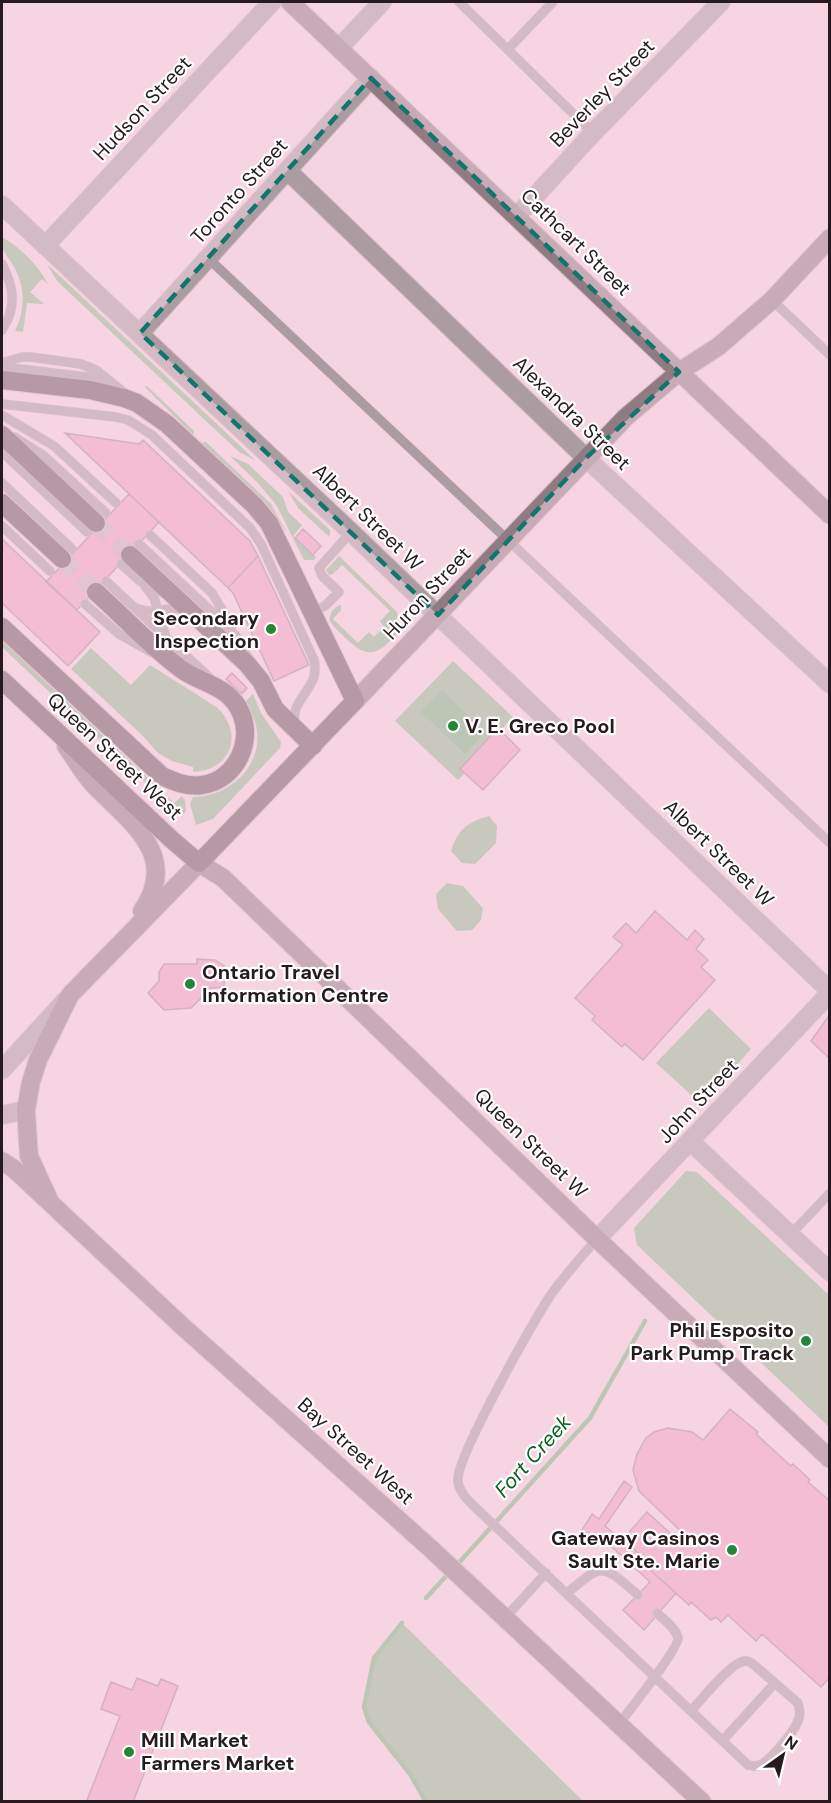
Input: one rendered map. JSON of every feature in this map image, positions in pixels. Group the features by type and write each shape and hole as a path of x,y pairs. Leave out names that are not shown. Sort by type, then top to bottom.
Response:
{"highway":[{"path":"2,380 90,390 124,398 137,403 167,424 262,514 276,534 355,701"},
{"path":"2,435 96,523"},
{"path":"2,503 61,560"},
{"path":"130,555 247,664 261,681 275,709 313,746"},
{"path":"2,627 162,776 190,785 222,778 238,760 244,748 246,727 243,715 229,695 182,670 96,592"},
{"name":"Queen Street West","path":"2,680 199,862"},
{"name":"Huron Street","path":"199,862 355,701"}],"main road":[{"name":"Cathcart Street","path":"290,2 830,515"},
{"name":"Huron Street","path":"355,701 626,417 679,372 719,346 772,300 830,238"},
{"path":"54,730 92,782 137,827 153,852 156,875 154,891 119,945"},
{"name":"Huron Street","path":"26,1110 38,1060 70,995 199,862"},
{"name":"Queen Street W","path":"199,862 223,878 597,1239 830,1458"},
{"name":"Bay Street West","path":"26,1110 29,1156 50,1202 181,1325 476,1590 702,1802"},
{"path":"2,1161 50,1202"}],"street":[{"name":"Hudson Street","path":"45,246 272,2"},
{"path":"339,48 382,2"},
{"name":"Beverley Street","path":"517,216 721,2"},
{"name":"Toronto Street","path":"140,333 371,78"},
{"name":"Alexandra Street","path":"288,171 586,458 830,684"},
{"name":"Albert Street W","path":"2,205 351,532 830,992"},
{"name":"John Street","path":"597,1239 691,1142 830,992"},
{"name":"Huron Street","path":"2,1070 70,995"},
{"path":"2,1115 26,1110"},
{"path":"691,1142 830,1272"}],"lane":[{"path":"459,2 593,134"},
{"path":"508,49 553,2"},
{"path":"209,259 830,843"},
{"path":"2,264 10,281 13,300 8,321 2,330"},
{"path":"772,300 830,355"},
{"path":"2,365 22,357 32,357 89,366 137,403"},
{"path":"2,404 128,420 152,435 255,535 316,669 312,684 300,699 294,712 293,719 297,731"},
{"path":"2,415 54,446 116,503"},
{"path":"2,430 43,455 96,523"},
{"path":"2,452 96,523"},
{"path":"2,483 61,560"},
{"path":"2,526 61,560"},
{"path":"312,612 326,606 339,592 322,576 319,568 351,532"},
{"path":"150,535 212,593 261,681"},
{"path":"130,555 226,625 242,644"},
{"path":"130,555 135,576 152,594 162,628 168,639"},
{"path":"135,576 188,610"},
{"path":"96,592 142,610 182,608 188,610"},
{"path":"131,605 229,695"},
{"path":"307,645 324,637"},
{"path":"790,1235 830,1193"},
{"path":"597,1239 565,1276 540,1312 467,1447 458,1472 458,1481 461,1491 478,1510 747,1765 755,1766 768,1758 796,1727 800,1712 798,1703 754,1665 742,1661 732,1668 691,1711"},
{"path":"567,1593 592,1572 602,1570 611,1571 638,1595"},
{"path":"505,1618 546,1573"},
{"path":"619,1724 668,1660 678,1643 674,1629 657,1613"},
{"path":"723,1740 775,1683"}],"highlighted area":[{"path":"371,78 679,372 586,458 438,615 140,333"}],"shaded area":[{"path":"2,237 28,257 48,284 42,279 30,292 44,304 27,303 23,332 15,331 21,315 23,299 21,283 4,250"},
{"path":"47,264 255,460 239,452 57,281"},
{"path":"147,386 194,431 193,435 145,387"},
{"path":"206,442 271,504 287,533 266,505 201,443"},
{"path":"230,456 248,464 283,497 288,512 302,525 293,536 316,557 314,560 304,560 277,506 259,484"},
{"path":"288,491 330,530 330,536 298,508"},
{"path":"339,556 397,612 398,618 394,625 398,633 381,649 370,652 358,648 330,621 332,611 341,605 341,610 333,619 358,643 369,632 374,637 384,627 380,621 390,611 342,565 329,575 326,570"},
{"path":"2,640 174,803 182,796 185,800 186,811 181,817 2,647"},
{"path":"91,648 131,685 150,665 218,708 226,718 232,740 230,749 224,758 217,765 206,770 193,772 193,767 172,761 158,753 142,735 71,669"},
{"name":"V. E. Greco Pool","path":"453,661 513,717 500,731 520,750 483,790 465,773 458,780 395,721"},
{"path":"442,690 485,732 465,754 421,712"},
{"path":"253,694 261,713 281,742 280,748 213,819 196,825 190,804 193,797 227,788 240,778 250,765 256,751 257,735 254,718 245,702"},
{"path":"489,816 497,826 496,843 475,864 462,863 451,851 457,837 470,824"},
{"path":"447,883 463,886 483,908 481,920 472,930 457,931 438,909 436,894"},
{"path":"709,1008 751,1049 701,1104 656,1063"},
{"path":"686,1171 697,1172 829,1295 829,1427 637,1245 634,1228"},
{"path":"402,1623 583,1801 426,1801 410,1774 369,1722 364,1707 374,1658"}],"building":[{"path":"65,433 139,444 143,440 250,541 258,556 228,588"},
{"path":"129,494 159,522 77,610 46,582"},
{"path":"303,529 321,546 313,555 295,538"},
{"path":"2,539 100,632 68,666 2,603"},
{"name":"Secondary Inspection","path":"258,556 309,665 274,681 233,593 228,588"},
{"path":"232,673 247,688 242,694 226,679"},
{"path":"498,728 520,750 483,790 460,769"},
{"path":"655,911 687,940 695,930 704,939 696,949 708,960 701,967 715,980 643,1060 625,1044 622,1047 592,1020 595,1016 575,998 623,945 613,937 626,923 636,933"},
{"name":"Ontario Travel Information Centre","path":"197,959 215,960 224,966 224,987 203,991 201,998 191,1008 164,1010 148,993 159,981 159,972 164,964 197,964"},
{"path":"828,1017 830,1019 830,1059 811,1041"},
{"name":"Gateway Casinos Sault Ste. Marie","path":"730,1409 758,1432 756,1434 791,1466 793,1464 810,1480 808,1482 830,1501 830,1677 821,1687 762,1634 756,1641 728,1615 721,1622 716,1617 711,1620 691,1602 689,1605 638,1559 641,1555 623,1539 647,1512 683,1545 689,1539 639,1491 633,1470 637,1454 646,1438 654,1432 668,1428 692,1432 703,1440"},
{"path":"624,1481 632,1487 605,1526 641,1555 638,1559 676,1593 644,1630 623,1610 650,1582 600,1536 597,1539 582,1530 592,1514 599,1519"},
{"path":"137,1678 158,1686 161,1679 178,1686 133,1802 91,1802 87,1800 120,1716 101,1709 111,1682 132,1690"}],"waterway":[{"name":"Fort Creek","path":"455,1567 590,1418 645,1321"},
{"name":"Fort Creek","path":"426,1598 449,1573"},
{"name":"Fort Creek","path":"402,1623 374,1658 364,1707 369,1722 410,1774 426,1802"}],"tunnel":[{"path":"96,523 130,555"},
{"path":"62,559 96,592"}],"place":[{"name":"Secondary Inspection","path":"271,629"},
{"name":"V. E. Greco Pool","path":"453,726"},
{"name":"Ontario Travel Information Centre","path":"190,984"},
{"name":"Phil Esposito Park Pump Track","path":"806,1341"},
{"name":"Gateway Casinos Sault Ste. Marie","path":"732,1550"},
{"name":"Mill Market Farmers Market","path":"129,1752"}]}
